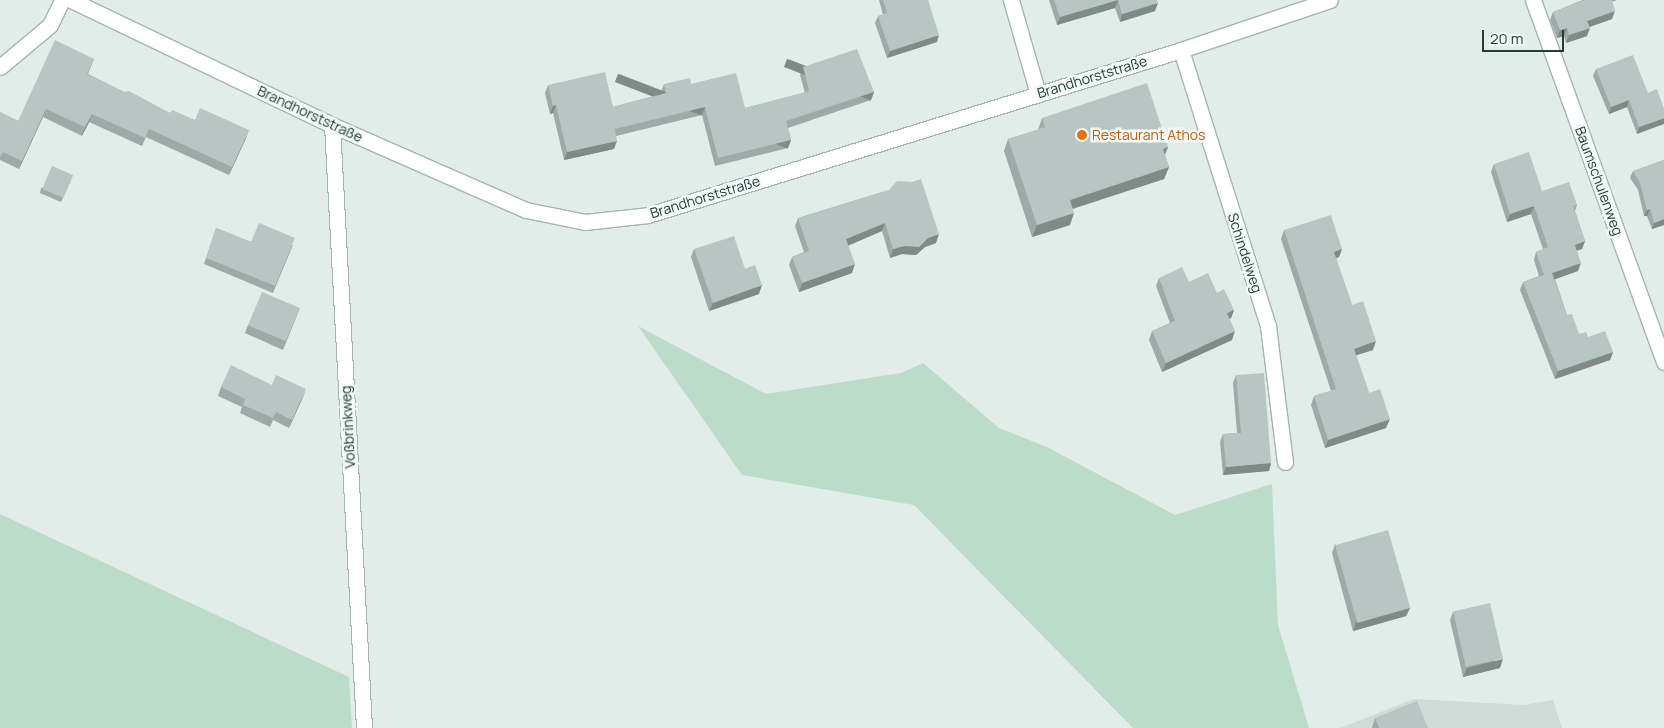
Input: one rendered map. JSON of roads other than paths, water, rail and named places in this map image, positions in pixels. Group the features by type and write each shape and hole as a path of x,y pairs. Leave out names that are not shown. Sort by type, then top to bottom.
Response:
{"street":[{"path":"0,67 50,26 62,0"},
{"name":"Brandhorststraße","path":"70,0 95,6 332,125 526,210 585,222 648,215 1181,50 1330,0"},
{"path":"1011,0 1038,94"},
{"name":"Baumschulenweg","path":"1533,0 1664,362"},
{"name":"Schindelweg","path":"1181,50 1268,326 1285,462"},
{"name":"Voßbrinkweg","path":"332,125 364,728"}],"place":[{"name":"Restaurant Athos","path":"1082,135"}]}
